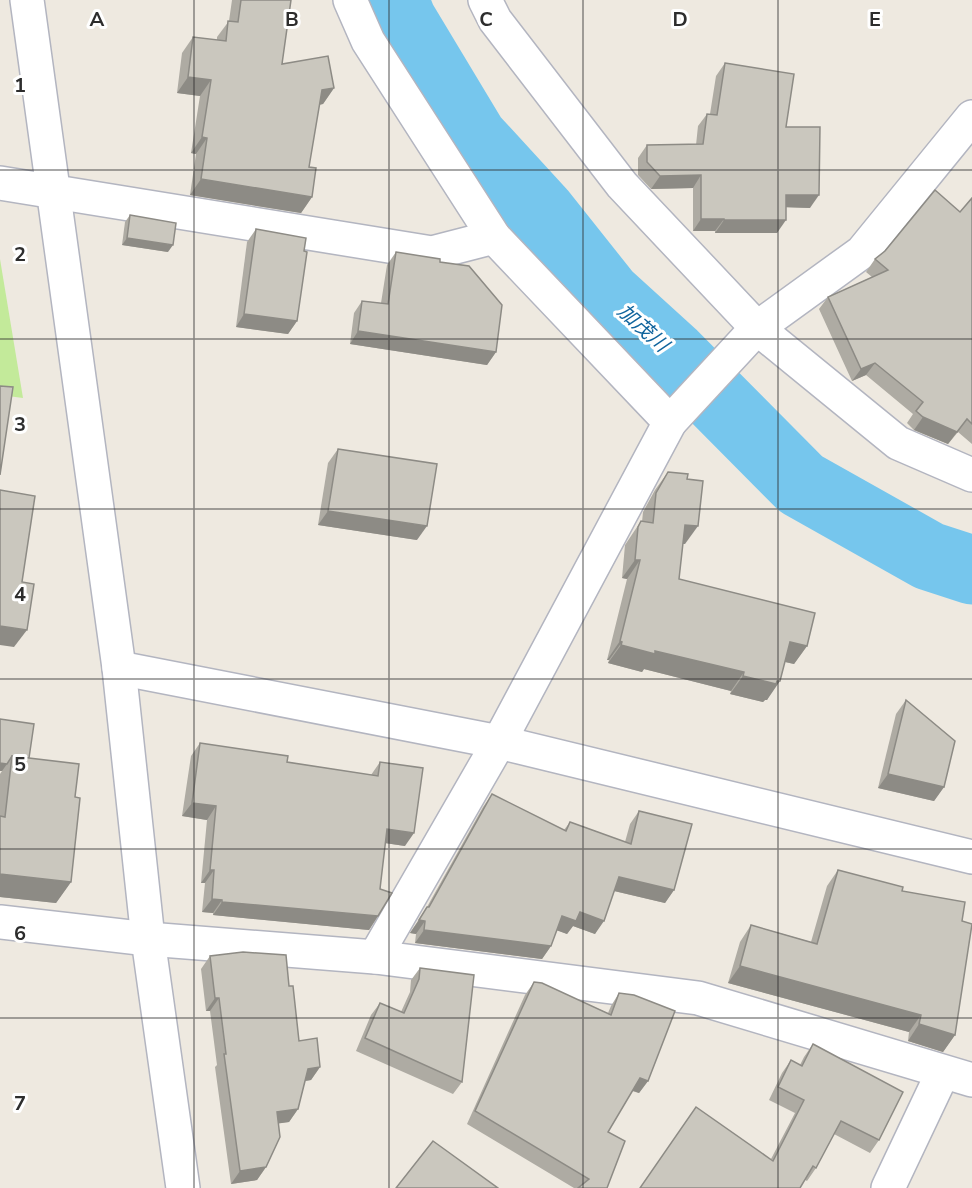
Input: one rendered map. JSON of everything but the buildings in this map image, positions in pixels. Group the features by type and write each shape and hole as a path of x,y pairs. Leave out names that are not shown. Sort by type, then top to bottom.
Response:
{"street":[{"path":"27,0 119,668 148,939 183,1188"},
{"path":"350,0 368,41 494,237 670,422"},
{"path":"485,0 495,20 622,185 757,328 898,443 972,475"},
{"path":"375,957 499,742 670,422 757,328 862,252 972,117"},
{"path":"0,183 432,252 494,237"},
{"path":"119,668 499,742 972,857"},
{"path":"0,922 148,939 375,957 698,998 957,1076 888,1188"}],"green space":[{"path":"0,259 23,398 0,395"}],"waterway":[{"name":"加茂川","path":"394,0 402,20 473,138 541,212 607,295 673,355 801,484 929,556 972,570"}]}
